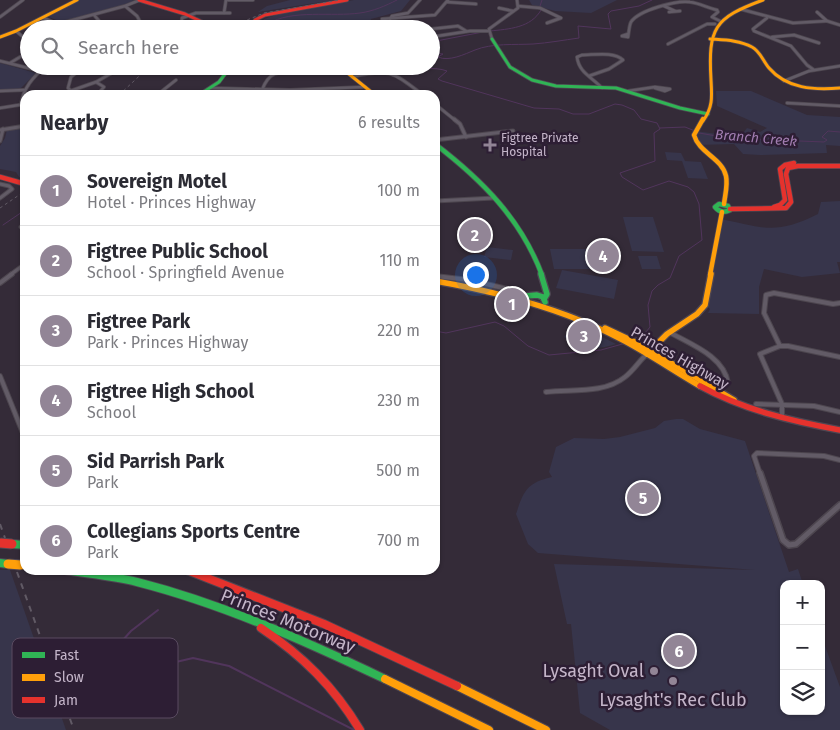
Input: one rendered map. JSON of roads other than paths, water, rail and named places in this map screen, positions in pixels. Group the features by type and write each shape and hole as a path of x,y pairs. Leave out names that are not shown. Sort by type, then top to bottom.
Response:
{"main road":[{"path":"40,20 77,0"},
{"path":"140,0 189,15 199,20"},
{"path":"255,20 265,15 347,0"},
{"path":"650,353 669,332 694,317 705,305 723,208 726,177 725,171 700,149 694,138 695,131 708,114 712,105 710,39 717,22 740,9 763,0"},
{"path":"0,36 20,29"},
{"path":"492,39 514,71 532,80 556,86 628,91 680,108 708,114"},
{"path":"710,39 739,43 752,48 760,53 772,72 784,81 813,88 839,89"},
{"path":"208,90 225,75"},
{"path":"350,75 369,90"},
{"path":"440,148 478,179 494,198 523,240 547,287 538,300"},
{"path":"723,208 728,212 730,209 769,208 784,202 780,170 783,166 840,165"},
{"path":"0,173 20,182"},
{"path":"0,177 17,181"},
{"name":"Princes Highway","path":"440,282 474,286 508,296 538,300 622,337 727,397 754,408 782,416 840,428"},
{"name":"Princes Highway","path":"650,353 705,391 732,404 780,420 840,428"},
{"path":"0,543 20,545"},
{"path":"0,563 20,565"},
{"name":"Princes Motorway","path":"94,575 135,582 199,601 332,653 489,730"},
{"name":"Princes Motorway","path":"201,575 262,596 340,631 546,730"},
{"path":"199,601 254,624 287,644 320,672 347,705 360,730"}],"street":[{"path":"0,17 12,6 23,0"},
{"path":"72,20 140,0"},
{"path":"224,13 226,0 253,0"},
{"path":"390,19 392,16 408,13 420,0"},
{"path":"517,0 518,6"},
{"path":"669,0 676,3"},
{"path":"382,19 435,15 447,1 472,6 476,4"},
{"path":"628,34 631,22 636,17 676,3 692,3 716,10 718,12 712,17 717,22"},
{"path":"125,6 139,20"},
{"path":"489,31 494,24 518,6"},
{"path":"518,6 540,8 561,18 547,23"},
{"path":"664,6 675,11"},
{"path":"499,8 513,11"},
{"path":"740,9 767,18 803,24 827,21 840,25"},
{"path":"669,12 680,10"},
{"path":"812,12 817,11 827,21"},
{"path":"182,20 189,15 230,13"},
{"path":"94,14 99,20"},
{"path":"44,18 49,20"},
{"path":"767,18 753,29 754,31 790,46 814,70"},
{"path":"668,44 707,24 717,22"},
{"path":"440,28 458,26 466,31"},
{"path":"16,31 20,34"},
{"path":"440,35 466,31 489,31"},
{"path":"489,31 492,39"},
{"path":"772,37 794,35 819,43"},
{"path":"589,76 609,69 623,59 612,55 578,56 578,67 589,76 598,82 602,88"},
{"path":"9,64 20,57"},
{"path":"0,61 20,66"},
{"path":"784,81 814,70 840,66"},
{"path":"24,90 37,75"},
{"path":"71,90 68,88 68,81 72,75"},
{"path":"75,90 108,75"},
{"path":"262,90 266,78 270,75"},
{"path":"352,77 360,75"},
{"path":"396,75 417,90"},
{"path":"163,90 176,80"},
{"path":"96,82 104,87 101,90"},
{"path":"628,91 639,88 665,87 670,89 655,88"},
{"path":"212,88 246,90 345,90 366,88"},
{"path":"0,91 20,90"},
{"path":"787,103 840,106"},
{"path":"0,108 20,105"},
{"path":"440,108 460,124 466,137"},
{"path":"0,141 2,130 20,127"},
{"path":"440,140 513,131"},
{"path":"0,184 12,189 0,198"},
{"path":"440,200 494,198"},
{"path":"0,284 20,268"},
{"path":"440,277 469,280 516,291"},
{"path":"780,346 764,313 766,295 774,293 833,304 840,303"},
{"path":"669,332 721,365 727,374 728,383"},
{"path":"782,416 782,404 760,354 780,346 788,346 840,357"},
{"path":"546,392 590,389 614,383 624,378 650,353"},
{"path":"0,376 20,426"},
{"path":"756,404 814,406 840,412"},
{"path":"840,460 824,456 756,454 755,460 783,540 789,545 796,544 840,505"}],"waterway":[{"path":"275,20 300,15 365,12 397,0"},
{"path":"540,6 542,0"},
{"path":"440,58 447,59 457,57 489,46 539,44 579,38 578,26 611,29 608,14 611,11 639,6 652,0"},
{"path":"490,31 525,24 537,16 541,10"},
{"path":"440,40 483,32"},
{"path":"440,54 443,54 440,56"},
{"path":"440,70 447,71 438,79 442,81 534,108 559,109 573,114 589,114 615,104 634,110 641,119 657,123 660,129 654,133 655,161 620,173 622,177 643,190 669,181 688,187 694,192 699,204 702,240 679,256 670,278 652,291 648,305 650,327 646,332 634,339"},
{"name":"Branch Creek","path":"660,128 685,127 695,131"},
{"name":"Branch Creek","path":"699,133 728,138 824,142 827,140 822,137 828,131 840,132"},
{"path":"3,225 20,213"},
{"path":"440,332 446,333 495,322 504,326 528,346 549,355 601,350 626,343"},
{"path":"125,638 158,610"},
{"path":"178,662 193,658 229,666 354,730"}],"railway":[{"path":"247,20 264,13 340,0"},
{"path":"124,90 140,75"},
{"path":"0,208 20,194"},
{"path":"0,524 5,538"},
{"path":"17,572 41,638"},
{"path":"70,718 74,730"}],"place":[{"name":"Figtree Private Hospital","path":"490,145"},
{"name":"Figtree Public School","path":"475,235"},
{"name":"Figtree High School","path":"603,256"},
{"name":"Sovereign Motel","path":"512,304"},
{"name":"Figtree Park","path":"584,336"},
{"name":"Sid Parrish Park","path":"643,498"},
{"name":"Collegians Sports Centre","path":"679,651"},
{"name":"Lysaght Oval","path":"654,671"},
{"name":"Lysaght's Rec Club","path":"673,681"}]}
